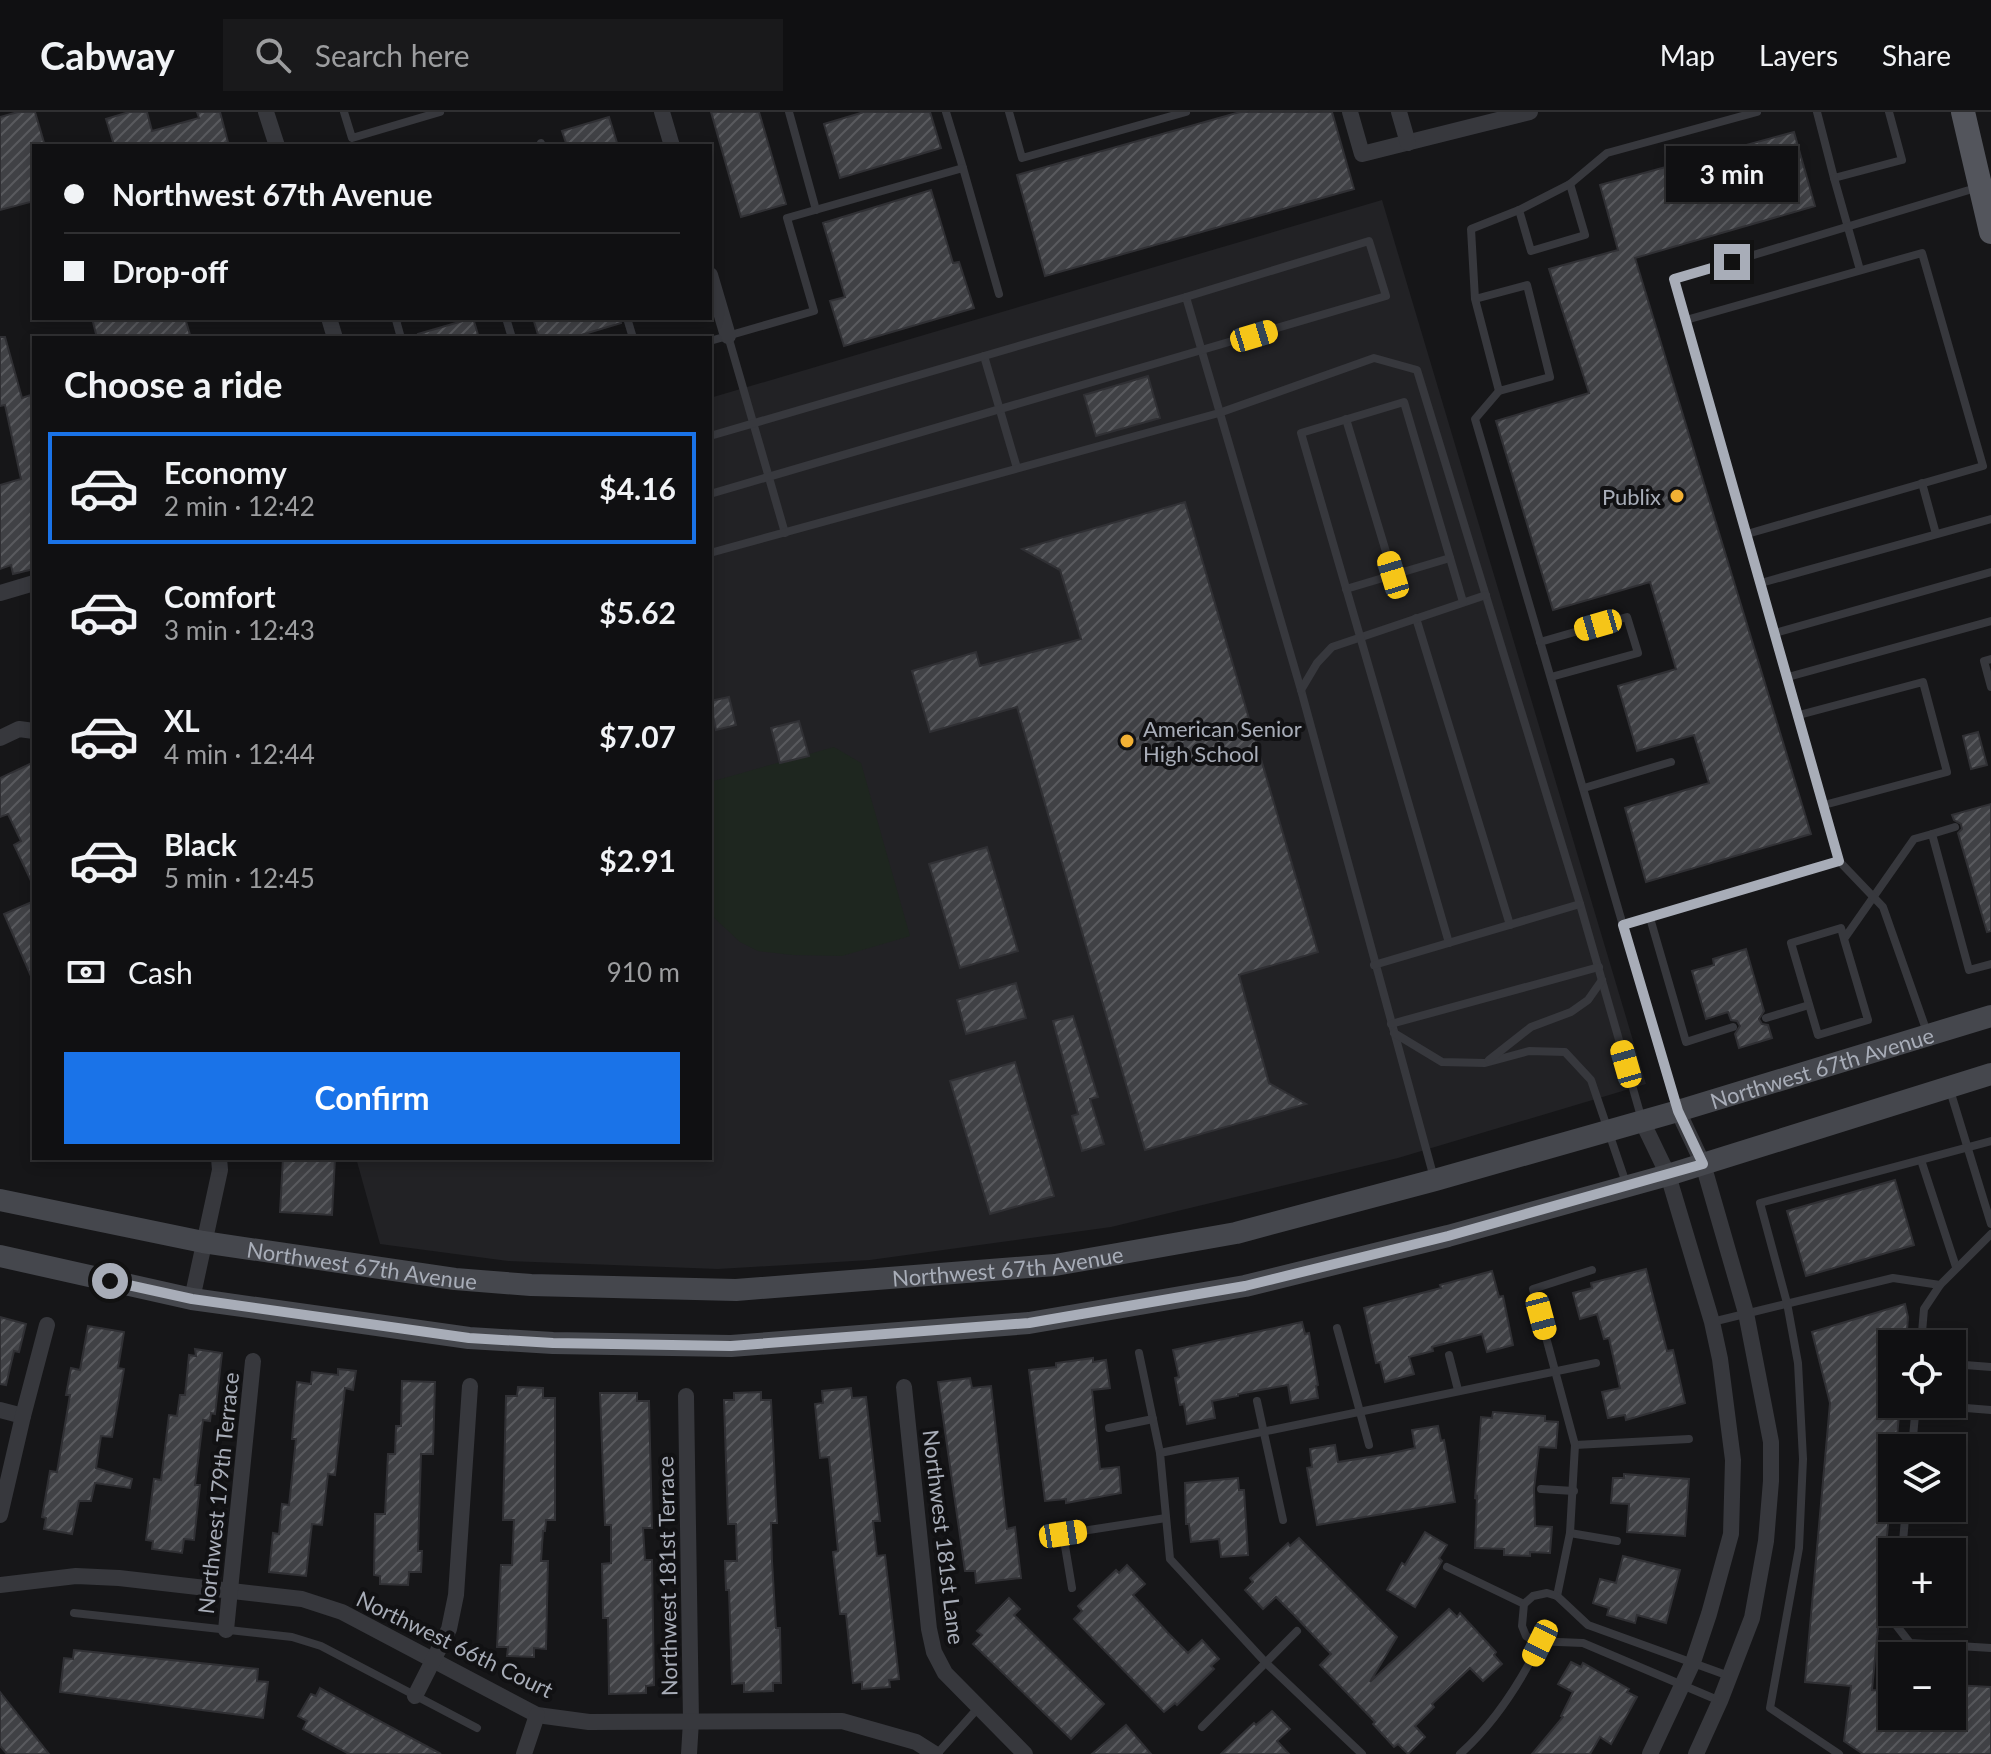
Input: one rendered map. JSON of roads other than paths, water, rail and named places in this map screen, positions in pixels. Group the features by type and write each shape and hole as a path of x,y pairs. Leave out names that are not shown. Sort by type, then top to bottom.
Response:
{"main road":[{"path":"1963,112 1991,232"},
{"name":"Northwest 67th Avenue","path":"0,1200 203,1242 455,1279 531,1285 736,1290 1055,1265 1236,1233 1609,1131 1991,1016"},
{"path":"0,1256 192,1299 469,1338 568,1344 746,1345 1029,1323 1245,1286 1448,1236 1668,1175 1991,1074"}],"street":[{"path":"266,112 276,144"},
{"path":"662,112 671,144"},
{"path":"1350,112 1362,154 1530,112"},
{"path":"1399,112 1408,143"},
{"path":"712,282 728,336"},
{"path":"0,593 32,584"},
{"path":"0,738 19,729 32,731"},
{"path":"1678,1111 1703,1164 1746,1313 1771,1442 1766,1541 1752,1618 1696,1754"},
{"path":"1642,1121 1668,1175 1712,1322 1733,1460 1731,1534 1693,1662 1650,1754"},
{"path":"192,1299 220,1170 219,1160"},
{"path":"0,1515 47,1325"},
{"name":"Northwest 179th Terrace","path":"226,1630 253,1361"},
{"path":"415,1696 449,1629 456,1595 470,1386"},
{"name":"Northwest 181st Lane","path":"904,1387 934,1652 945,1673 1025,1754"},
{"name":"Northwest 181st Terrace","path":"686,1396 689,1754"},
{"path":"0,1410 23,1416"},
{"name":"Northwest 66th Court","path":"0,1585 76,1576 230,1589 302,1599 342,1612 537,1715 589,1722 842,1721 916,1742 936,1754"},
{"path":"524,1754 537,1715"}],"lane":[{"path":"344,112 352,138 440,112"},
{"path":"789,112 816,210"},
{"path":"946,112 999,294"},
{"path":"1009,112 1022,158 1186,112"},
{"path":"1499,391 1475,299 1471,229 1519,210 1570,184 1607,153 1757,112"},
{"path":"1817,112 1860,270"},
{"path":"1834,178 1902,160 1889,112"},
{"path":"712,340 814,311 787,218 963,168"},
{"path":"1519,210 1531,251 1585,235 1570,184"},
{"path":"1928,1035 1883,907 1839,861 1674,279 1980,187"},
{"path":"712,435 1369,241 1386,296 712,493"},
{"path":"1686,320 1922,253 1983,466 1747,534"},
{"path":"1475,299 1527,285 1550,377 1499,391 1475,419 1678,1111"},
{"path":"1186,297 1301,690 1435,1180"},
{"path":"728,336 785,533"},
{"path":"984,356 1017,468"},
{"path":"712,552 1219,413 1374,358 1417,370 1599,967 1642,1121"},
{"path":"1449,943 1301,433 1404,402 1463,602"},
{"path":"1346,419 1393,575"},
{"path":"1922,483 1936,534"},
{"path":"1761,583 1991,519"},
{"path":"1346,589 1450,558"},
{"path":"1775,633 1991,572"},
{"path":"1301,690 1332,647 1486,595"},
{"path":"1540,642 1627,617 1638,653 1551,677"},
{"path":"1416,618 1510,925"},
{"path":"1788,677 1991,621"},
{"path":"1991,659 1984,661 1991,687"},
{"path":"1799,715 1923,682 1947,772 1824,805"},
{"path":"1584,788 1671,762"},
{"path":"1844,939 1914,839 1955,827"},
{"path":"1932,834 1969,970 1991,964"},
{"path":"1623,925 1839,861"},
{"path":"1374,965 1580,904"},
{"path":"1650,918 1686,1042 1733,1027"},
{"path":"1841,928 1844,939 1868,1020 1818,1035 1791,943 1841,928"},
{"path":"1392,1028 1599,967"},
{"path":"1485,1063 1531,1027 1571,1012 1588,1000 1602,980"},
{"path":"1766,1018 1809,1005"},
{"path":"1392,1028 1442,1062 1485,1063 1529,1051 1565,1052 1591,1080 1627,1186"},
{"path":"1949,1087 1991,1224"},
{"path":"1839,1754 1770,1708 1799,1548 1803,1459 1798,1363 1787,1303 1760,1203 1991,1141"},
{"path":"1921,1160 1956,1267"},
{"path":"1922,1330 1924,1309 1940,1285 1991,1234"},
{"path":"1557,1596 1570,1533 1575,1445 1533,1289 1592,1270"},
{"path":"1712,1322 1893,1278 1940,1285"},
{"path":"1337,1328 1369,1445"},
{"path":"1139,1353 1160,1453 1170,1559 1266,1663 1362,1754"},
{"path":"1449,1355 1458,1390"},
{"path":"1160,1453 1596,1363"},
{"path":"1966,1365 1991,1367"},
{"path":"1257,1401 1283,1520"},
{"path":"1913,1434 1916,1404 1991,1410"},
{"path":"1109,1428 1153,1419"},
{"path":"1575,1445 1689,1439"},
{"path":"1541,1489 1574,1491"},
{"path":"1072,1588 1063,1534 1166,1518"},
{"path":"1570,1533 1617,1541"},
{"path":"1447,1567 1524,1604"},
{"path":"1720,1701 1583,1643 1540,1643 1526,1636 1522,1626 1524,1604 1533,1596 1547,1593 1557,1596 1588,1625 1730,1677"},
{"path":"74,1613 292,1637 321,1646 477,1728"},
{"path":"1897,1626 1910,1643 1991,1648"},
{"path":"1202,1727 1297,1631"},
{"path":"1460,1754 1477,1739 1510,1695 1540,1643"},
{"path":"936,1754 978,1708"}],"place":[{"name":"Publix","path":"1677,496"},
{"name":"American Senior High School","path":"1127,741"}]}
